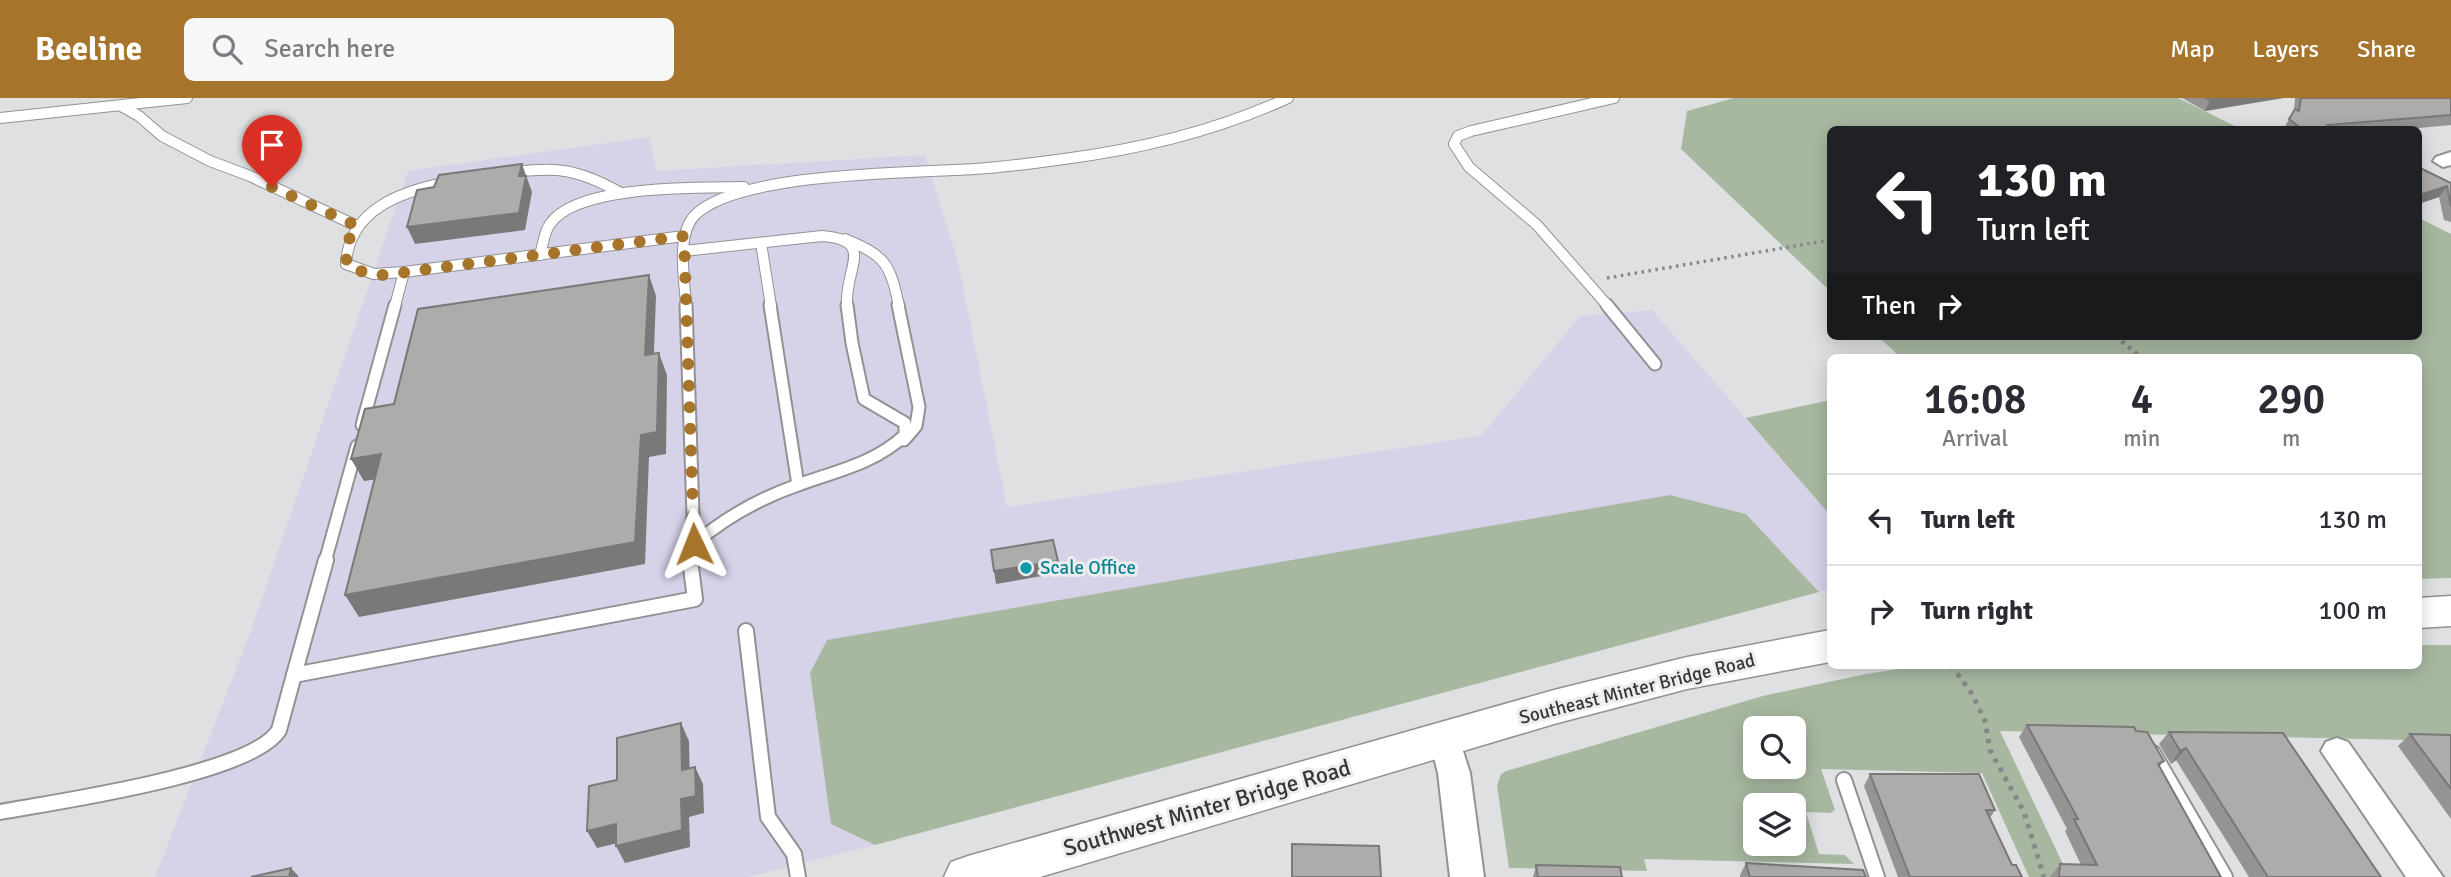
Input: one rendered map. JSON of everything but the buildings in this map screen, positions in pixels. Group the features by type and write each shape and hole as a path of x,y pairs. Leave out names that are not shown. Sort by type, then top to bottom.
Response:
{"main road":[{"path":"2422,612 2451,611"},
{"name":"Southeast Minter Bridge Road","path":"1445,738 1686,673 1827,647"},
{"name":"Southwest Minter Bridge Road","path":"968,877 1445,738"}],"street":[{"path":"1445,738 1454,773 1467,877"},
{"path":"2337,751 2426,877"}],"lane":[{"path":"0,118 187,98"},
{"path":"540,255 549,224 565,210 621,193 765,186 805,180 996,167 1097,155 1182,138 1246,119 1288,98"},
{"path":"1614,98 1471,131 1458,136 1454,144 1458,155 1474,173 1534,221 1588,281 1655,364"},
{"path":"121,106 139,116 162,136 210,161 250,176 357,226"},
{"path":"496,175 547,168 572,168 589,174 621,193"},
{"path":"457,181 411,192 376,210 357,226 348,241 346,264 358,272 371,274 404,272 684,236"},
{"path":"294,675 695,599 689,565 694,544 684,231 696,212 720,198 765,186"},
{"path":"684,251 822,236 844,239 876,254 886,263 892,274 919,407 916,426 909,437 893,448 848,470 798,485 720,522 694,544"},
{"path":"844,239 851,244 854,254 846,285 859,382 864,399 898,416 905,423 905,435 893,448"},
{"path":"761,243 798,485"},
{"path":"0,812 126,788 249,755 275,736 404,272"},
{"path":"746,631 768,817 794,854 798,877"},
{"path":"2147,742 2225,877"},
{"path":"1843,780 1877,877"}],"path":[{"path":"1588,281 1827,241"},
{"path":"2120,340 2137,354"},
{"path":"1954,669 1972,694 1985,721 1990,750 2024,812 2044,877"}],"shaded area":[{"path":"649,137 657,171 925,155 958,262 1007,507 1481,436 1580,316 1652,310 1827,512 1827,590 1819,592 1746,514 831,824 875,845 748,877 155,877 249,636 408,171"}],"green space":[{"path":"1734,98 2178,98 2235,126 1827,126 1827,288 1681,149 1687,111"},
{"path":"2422,220 2451,234 2451,578 2422,579 2422,354 1897,354 1882,340 2422,340"},
{"path":"1827,401 1827,512 1746,418"},
{"path":"1670,495 1746,514 1819,592 875,845 831,824 810,673 827,640"},
{"path":"2422,645 2451,645 2451,741 2000,731 2069,877 2029,877 1982,773 1821,769 1835,810 1830,813 1806,812 1819,854 1845,855 1854,864 1644,859 1647,871 1509,868 1497,786 1501,774 1763,696 1899,669 2422,669"}],"place":[{"name":"Scale Office","path":"1026,568"}],"route":[{"path":"272,187 357,226 348,241 346,264 358,272 371,274 384,275 684,236 694,544"}]}
